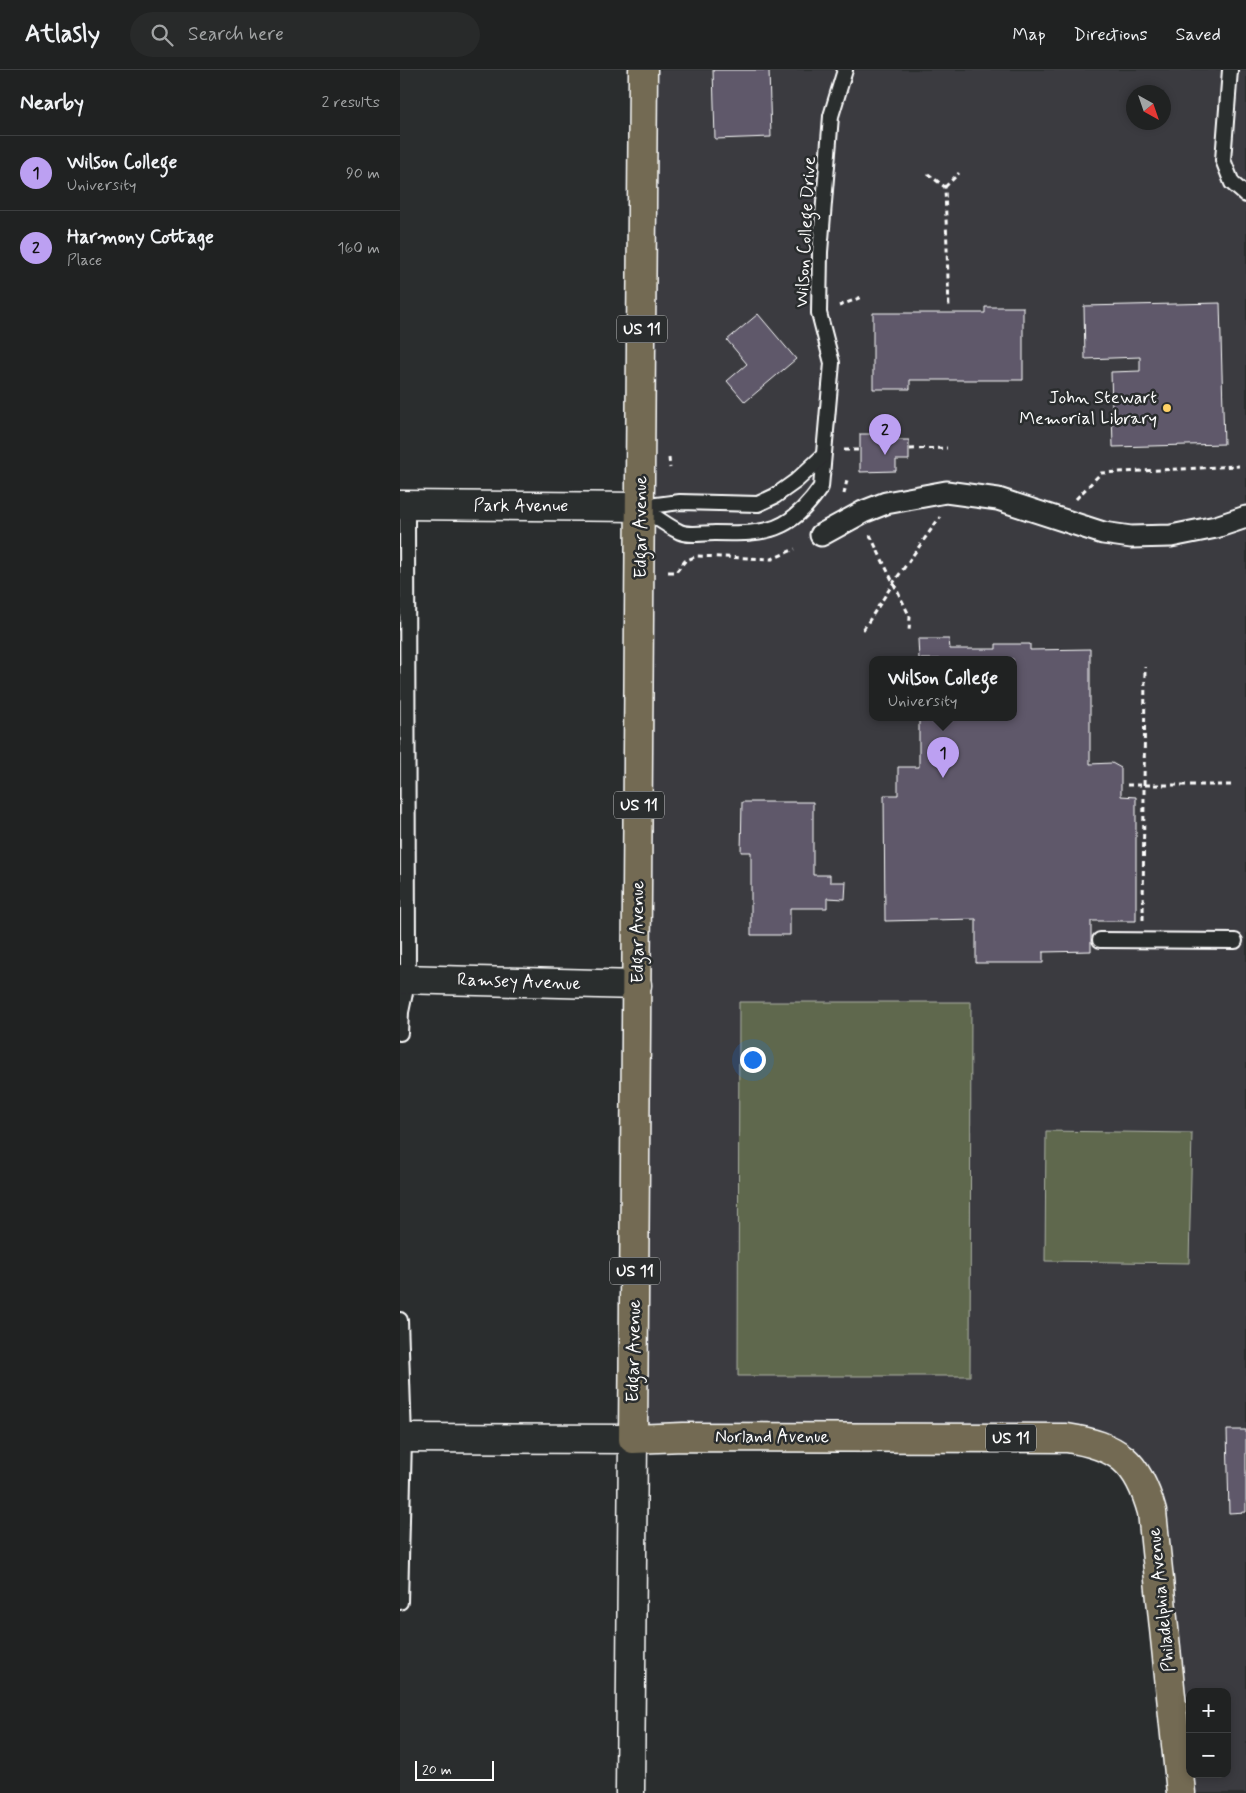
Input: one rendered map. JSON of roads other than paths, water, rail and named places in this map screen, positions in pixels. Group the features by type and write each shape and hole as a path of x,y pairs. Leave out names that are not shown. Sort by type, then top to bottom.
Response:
{"main road":[{"name":"Edgar Avenue","path":"633,1439 644,70"},
{"name":"Norland Avenue","path":"633,1439 682,1437 1067,1438 1106,1447 1122,1457 1135,1470"},
{"name":"Philadelphia Avenue","path":"1135,1470 1146,1489 1156,1540 1181,1793"}],"street":[{"path":"821,536 863,512 886,503 946,492 998,499 1103,533 1132,536 1171,536 1216,527 1246,517"},
{"name":"Park Avenue","path":"404,506 641,507"},
{"name":"Ramsey Avenue","path":"404,979 637,985"},
{"name":"Norland Avenue","path":"402,1438 633,1439"},
{"name":"Edgar Avenue","path":"630,1793 633,1439"}],"lane":[{"name":"Wilson College Drive","path":"641,507 681,533 756,534 775,529 792,520 810,502 821,487 832,363 819,313 820,252 831,116 845,70"},
{"path":"1230,70 1223,160 1232,183 1246,195"},
{"path":"641,507 680,502 758,504 775,496 796,481 823,456"},
{"path":"400,1033 404,979 404,506"},
{"path":"1100,940 1235,941"},
{"path":"400,1320 402,1438 400,1602"}],"place":[{"name":"John Stewart Memorial Library","path":"1167,408"},
{"name":"Harmony Cottage","path":"885,455"},
{"name":"Wilson College","path":"943,778"}]}
